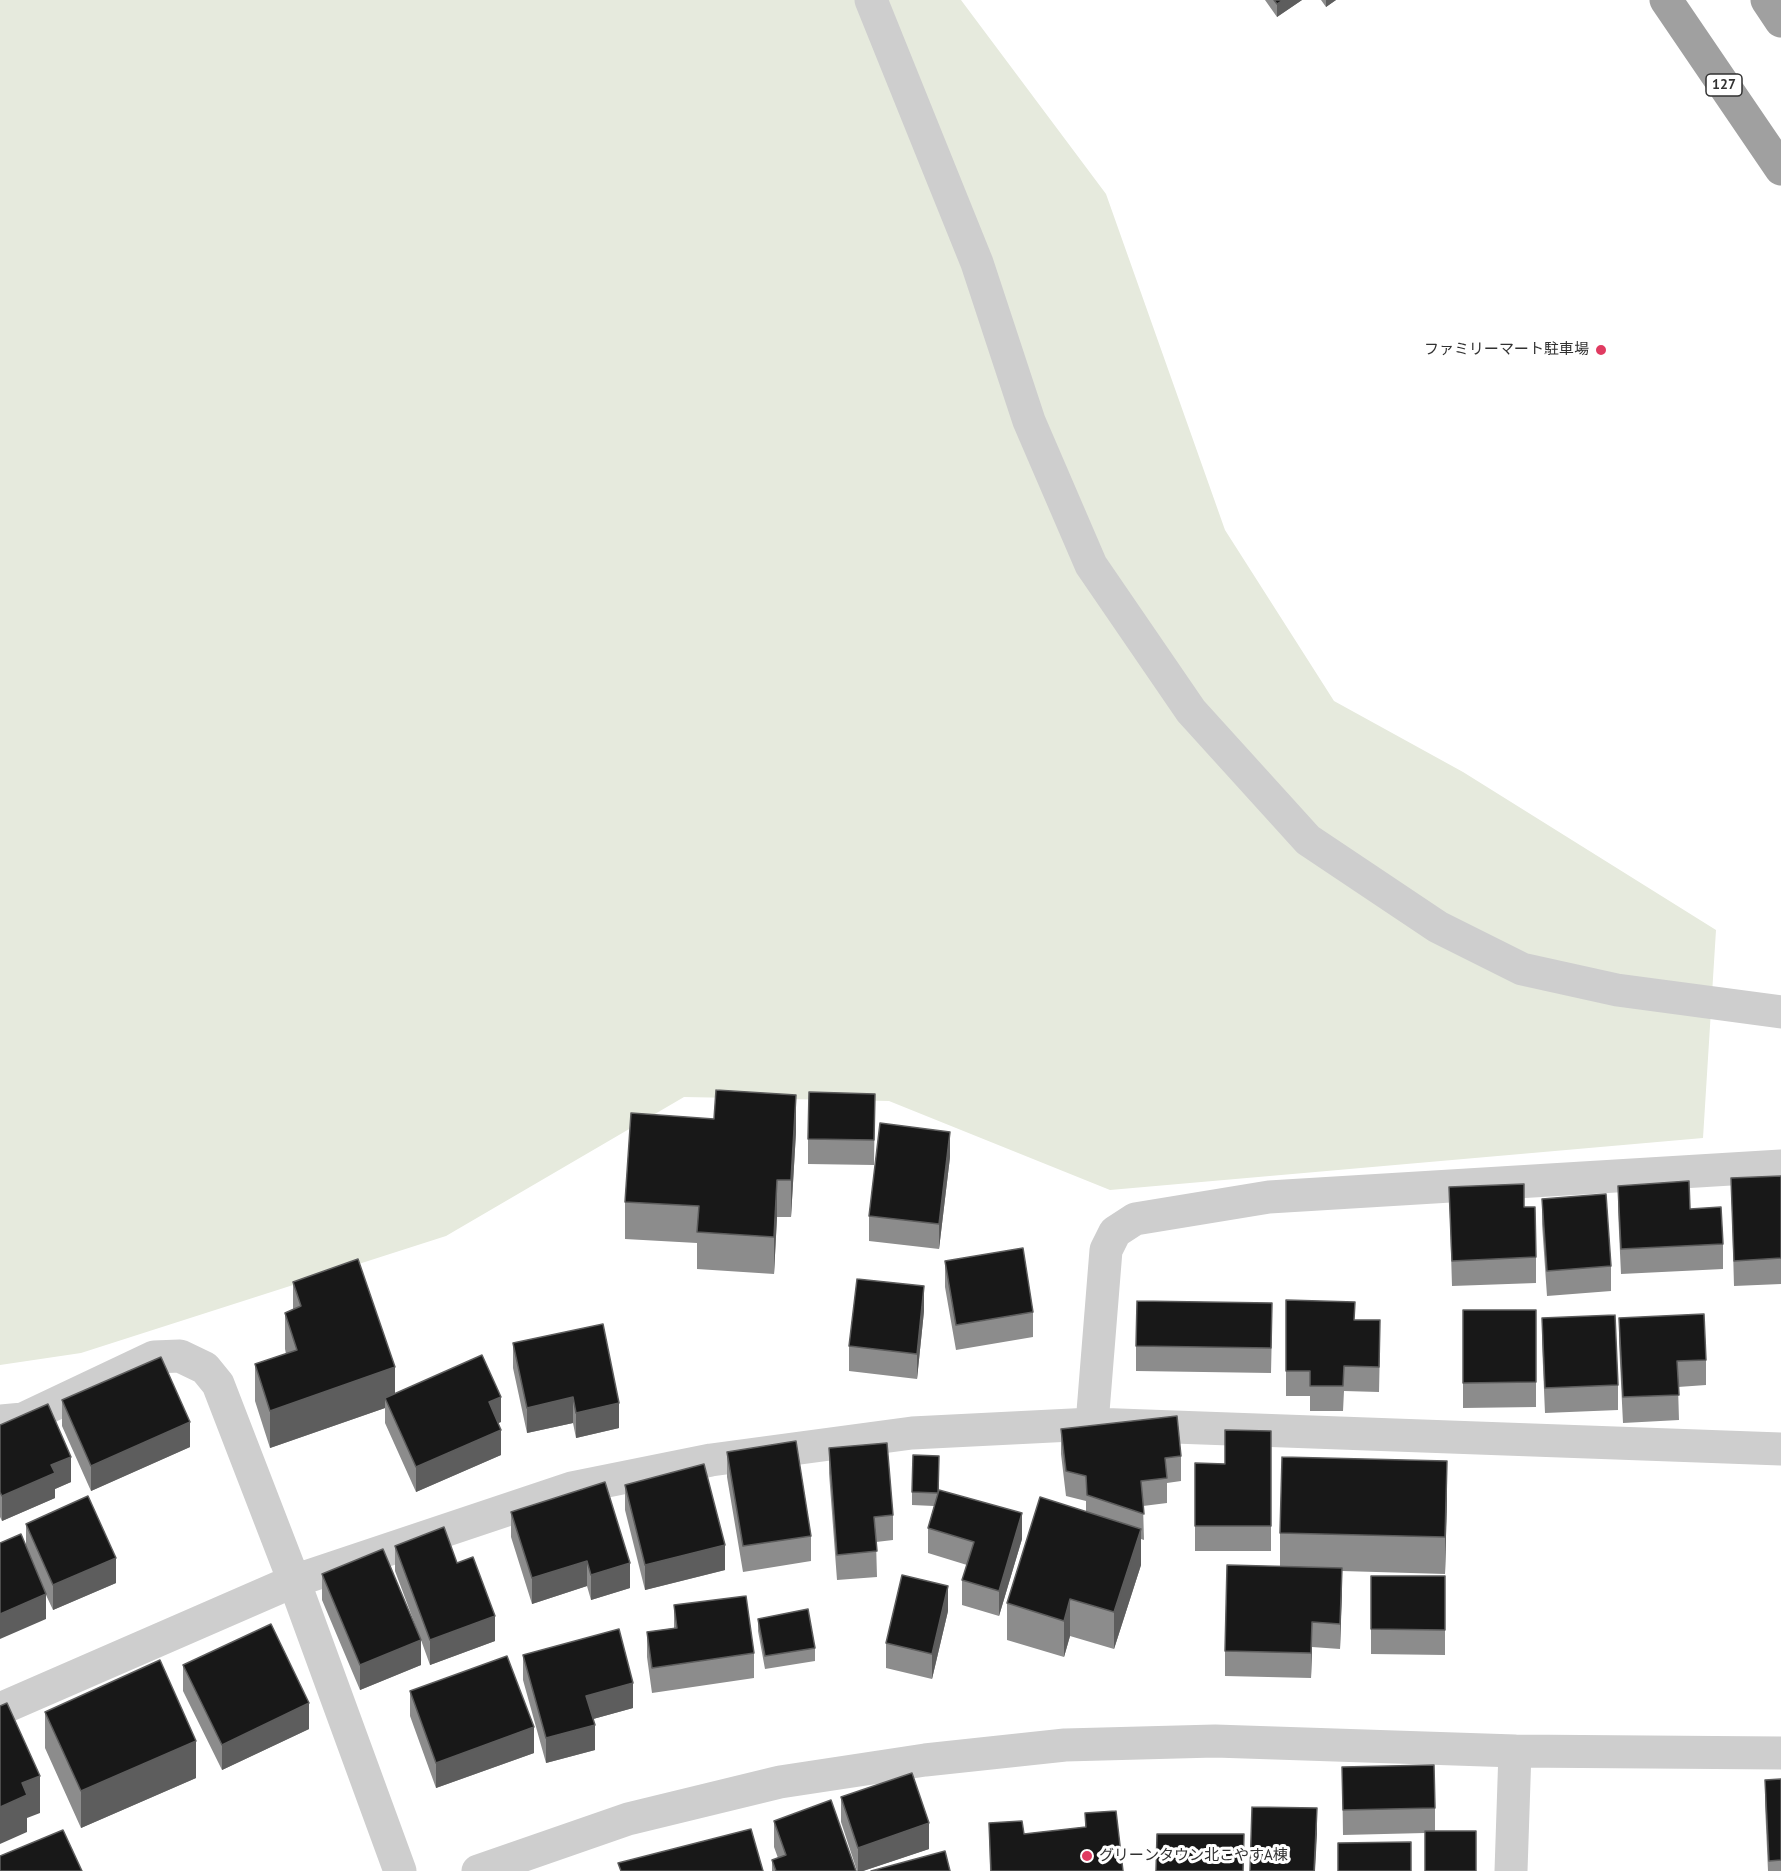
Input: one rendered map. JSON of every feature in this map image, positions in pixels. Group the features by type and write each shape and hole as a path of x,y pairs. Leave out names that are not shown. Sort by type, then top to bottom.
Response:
{"highway":[{"name":"127","path":"1666,0 1781,170"},
{"path":"1767,0 1781,21"}],"street":[{"path":"871,0 977,263 1029,421 1091,565 1198,719 1308,840 1438,927 1522,969 1617,990 1781,1012"},
{"path":"1092,1424 1106,1250 1115,1232 1136,1219 1269,1197 1781,1166"},
{"path":"0,1421 23,1419 154,1357 180,1356 205,1368 218,1384 294,1581 400,1871"},
{"path":"0,1709 294,1581 572,1488 711,1460 912,1433 1092,1424 1781,1449"},
{"path":"478,1871 628,1819 780,1782 925,1760 1065,1745 1215,1741 1515,1751 1781,1753"},
{"path":"1511,1871 1515,1751"}],"shaded area":[{"path":"0,0 961,0 1106,194 1225,530 1334,701 1463,772 1716,930 1703,1138 1110,1190 889,1101 684,1097 446,1236 81,1353 0,1365"}],"building":[{"path":"716,1090 796,1095 791,1180 777,1180 774,1237 697,1232 699,1206 625,1202 631,1113 714,1119"},
{"path":"809,1092 875,1094 874,1140 808,1139"},
{"path":"880,1123 950,1132 939,1224 869,1216"},
{"path":"1781,1176 1781,1258 1734,1261 1731,1178"},
{"path":"1689,1181 1690,1209 1721,1207 1723,1244 1621,1249 1618,1186"},
{"path":"1524,1184 1524,1207 1535,1207 1536,1257 1452,1261 1449,1187"},
{"path":"1606,1194 1611,1266 1547,1271 1542,1199"},
{"path":"1023,1248 1033,1312 956,1325 945,1261"},
{"path":"358,1259 395,1367 270,1411 255,1364 297,1350 285,1313 301,1306 293,1282"},
{"path":"857,1279 924,1286 917,1354 849,1346"},
{"path":"1286,1300 1355,1302 1354,1320 1380,1320 1379,1367 1344,1366 1343,1386 1310,1386 1310,1371 1286,1371"},
{"path":"1137,1301 1272,1303 1271,1348 1136,1346"},
{"path":"1463,1310 1536,1310 1536,1382 1463,1383"},
{"path":"1704,1314 1706,1360 1677,1361 1679,1395 1623,1397 1619,1318"},
{"path":"1615,1315 1618,1385 1545,1388 1542,1318"},
{"path":"603,1324 619,1403 576,1413 573,1397 527,1408 513,1343"},
{"path":"482,1355 501,1397 489,1402 501,1430 416,1467 385,1398"},
{"path":"161,1357 190,1422 91,1466 62,1400"},
{"path":"48,1404 71,1457 51,1465 55,1473 2,1496 0,1492 0,1425"},
{"path":"1177,1416 1181,1456 1165,1458 1167,1478 1141,1481 1144,1514 1087,1495 1086,1476 1066,1471 1061,1429"},
{"path":"1225,1430 1271,1431 1271,1526 1195,1526 1195,1463 1225,1464"},
{"path":"796,1441 811,1536 743,1546 727,1452"},
{"path":"887,1443 893,1515 874,1517 877,1551 837,1555 829,1448"},
{"path":"913,1455 939,1456 938,1493 912,1492"},
{"path":"1282,1457 1447,1461 1445,1537 1280,1533"},
{"path":"704,1464 725,1545 645,1565 625,1485"},
{"path":"605,1482 630,1563 591,1575 587,1561 532,1578 511,1512"},
{"path":"939,1490 1022,1513 999,1591 962,1580 974,1542 928,1528"},
{"path":"88,1496 116,1558 53,1585 26,1524"},
{"path":"1040,1497 1141,1529 1114,1612 1070,1599 1064,1621 1007,1603"},
{"path":"444,1527 457,1563 473,1557 495,1616 430,1640 395,1546"},
{"path":"21,1534 46,1594 0,1614 0,1543"},
{"path":"383,1549 421,1640 360,1665 322,1574"},
{"path":"1227,1565 1342,1568 1340,1624 1312,1622 1311,1653 1225,1651"},
{"path":"902,1575 948,1586 932,1654 886,1643"},
{"path":"1371,1576 1445,1576 1445,1630 1371,1629"},
{"path":"746,1596 754,1653 652,1668 647,1632 677,1628 674,1605"},
{"path":"808,1609 815,1648 765,1656 758,1619"},
{"path":"271,1624 309,1703 222,1745 183,1665"},
{"path":"619,1629 633,1683 586,1696 595,1725 546,1738 523,1655"},
{"path":"507,1656 534,1727 436,1763 410,1691"},
{"path":"160,1660 196,1741 81,1791 45,1712"},
{"path":"7,1703 40,1776 22,1783 27,1795 0,1807 0,1706"},
{"path":"1434,1765 1435,1808 1343,1810 1342,1767"},
{"path":"912,1773 929,1823 858,1848 841,1797"},
{"path":"1781,1779 1781,1860 1769,1861 1765,1780"},
{"path":"831,1800 856,1871 776,1871 772,1860 786,1855 774,1821"},
{"path":"1252,1807 1317,1808 1314,1871 1250,1871"},
{"path":"1116,1811 1123,1871 991,1871 989,1823 1022,1821 1024,1834 1086,1827 1085,1813"},
{"path":"751,1829 763,1871 621,1871 618,1863"},
{"path":"63,1830 82,1871 0,1871 0,1856"},
{"path":"1425,1831 1476,1831 1476,1871 1425,1871"},
{"path":"1157,1834 1244,1834 1243,1871 1156,1871"},
{"path":"1411,1842 1411,1871 1338,1871 1338,1843"},
{"path":"945,1851 950,1871 871,1871"}],"place":[{"name":"ファミリーマート駐車場","path":"1601,350"},
{"name":"グリーンタウン北こやすA棟","path":"1087,1856"}]}
